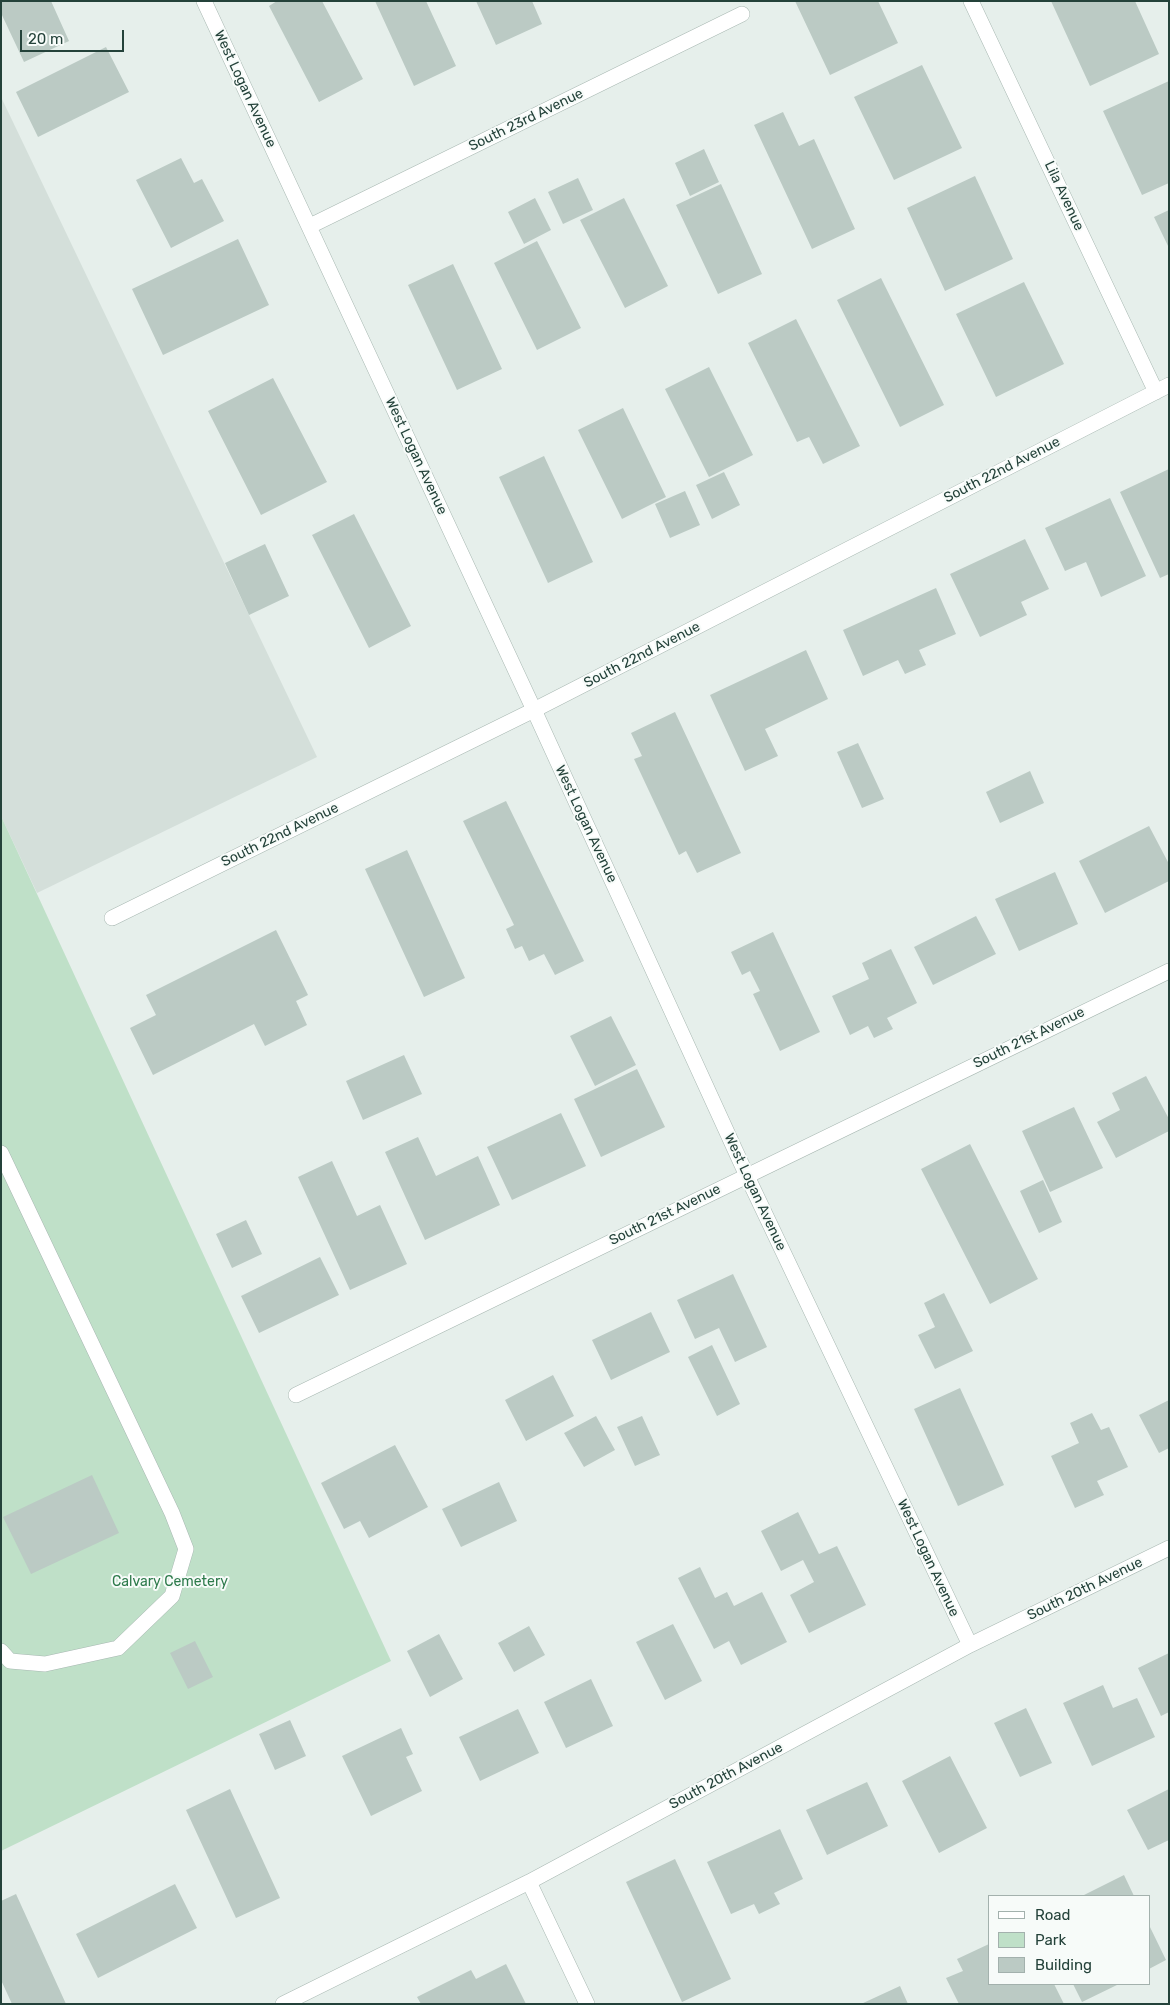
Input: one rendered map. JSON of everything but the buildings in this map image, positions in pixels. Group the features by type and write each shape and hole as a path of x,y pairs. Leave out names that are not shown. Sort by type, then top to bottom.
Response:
{"street":[{"name":"West Logan Avenue","path":"204,1 534,710 747,1176 970,1646"},
{"name":"Lila Avenue","path":"971,1 1162,389"},
{"name":"South 23rd Avenue","path":"310,226 742,14"},
{"name":"South 22nd Avenue","path":"112,918 534,710 1162,389"},
{"name":"South 21st Avenue","path":"296,1395 1169,971"},
{"path":"1,1154 172,1512 186,1550 172,1596 118,1648 45,1664 10,1661 1,1651"},
{"name":"South 20th Avenue","path":"283,2004 529,1882 970,1646 1169,1548"},
{"path":"529,1882 587,2004"}],"shaded area":[{"path":"1,97 317,757 37,893 1,816"}],"green space":[{"name":"Calvary Cemetery","path":"1,816 391,1661 1,1851"}]}
